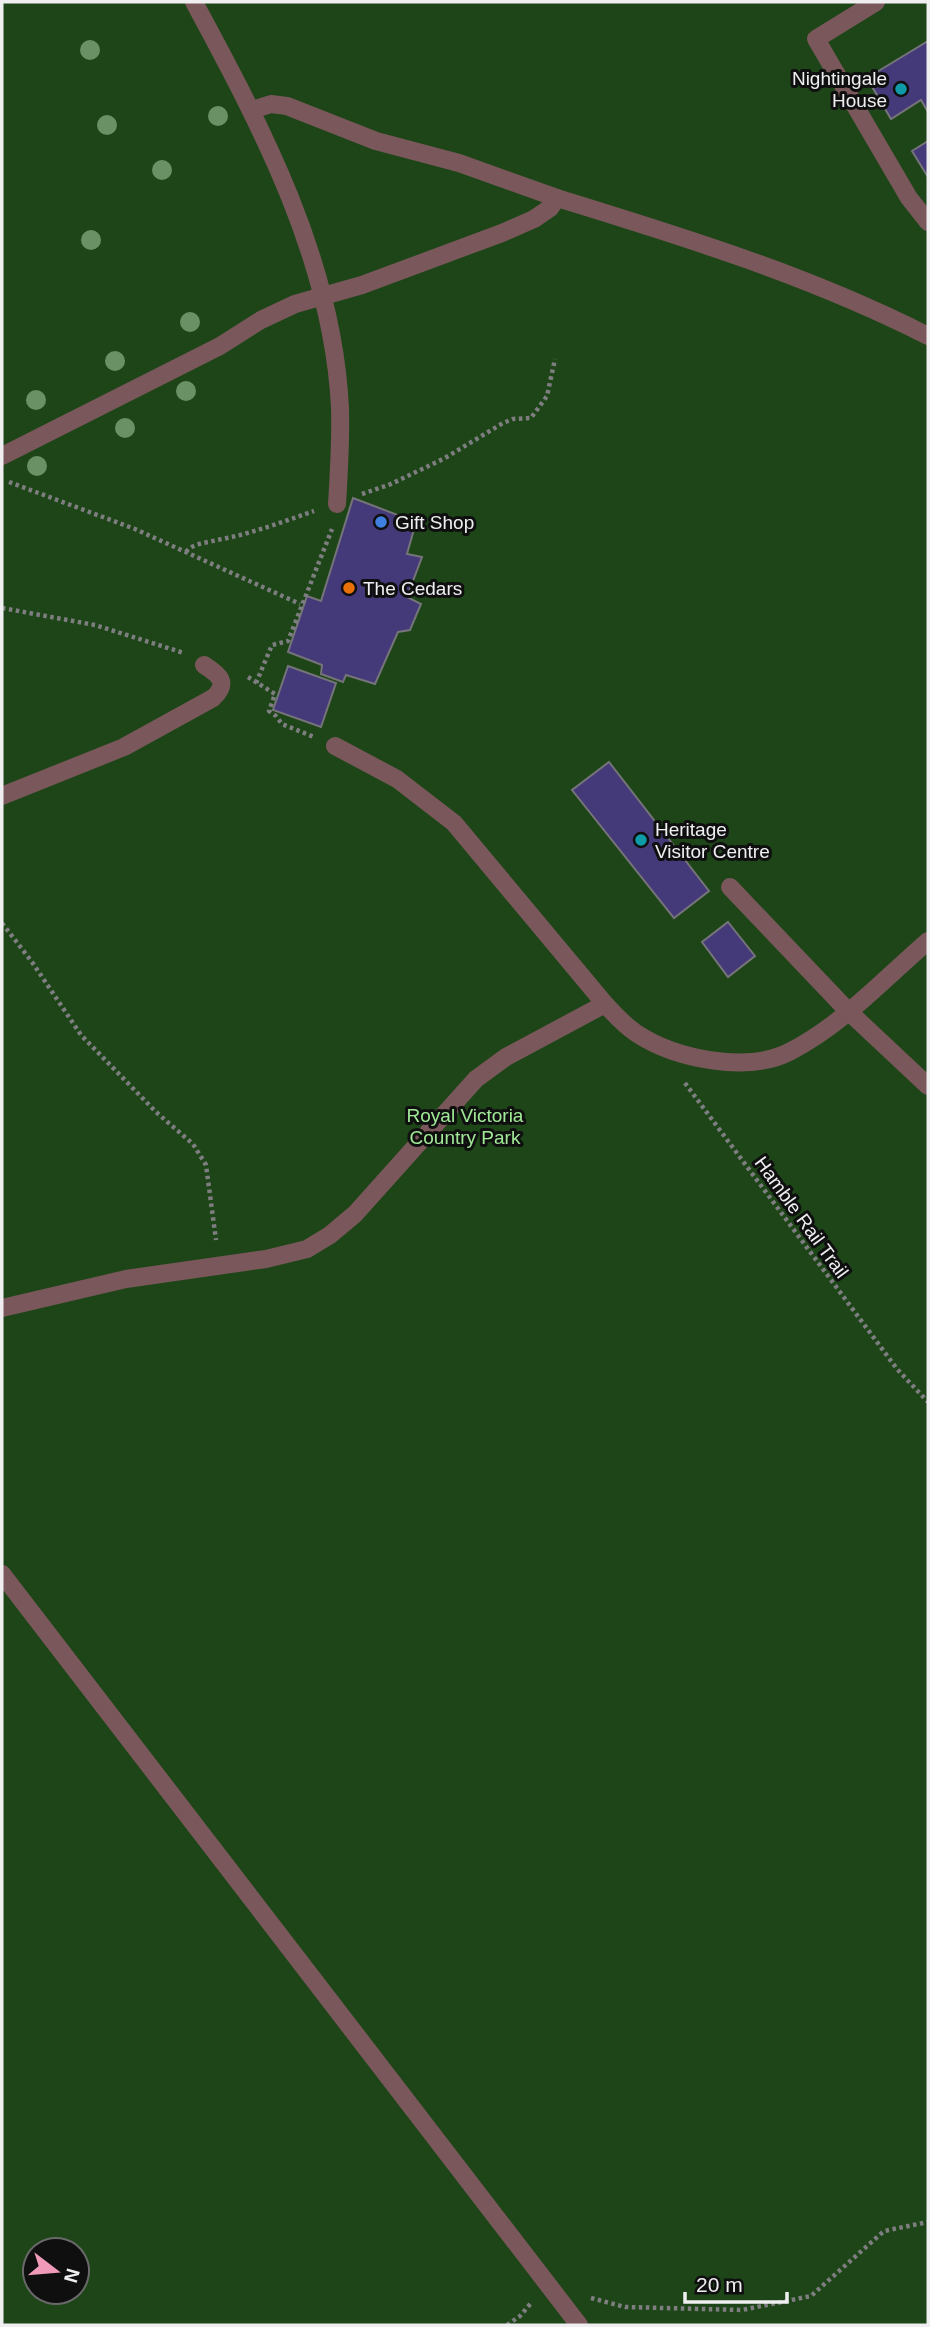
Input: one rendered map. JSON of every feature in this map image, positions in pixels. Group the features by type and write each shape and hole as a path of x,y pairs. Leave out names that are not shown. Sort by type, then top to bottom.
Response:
{"lane":[{"path":"194,2 252,110 282,178 309,251 322,296 340,406 341,456 337,504"},
{"path":"876,2 816,40 909,198 928,222"},
{"path":"252,110 271,104 286,106 376,141 459,163 557,198 663,230 799,277 871,307 928,336"},
{"path":"2,456 220,346 261,320 295,304 362,285 502,233 534,219 550,208 557,198"},
{"path":"2,796 124,747 212,698 220,691 222,684 216,673 204,665"},
{"path":"335,746 397,779 454,823 623,1023 657,1045 686,1055 718,1061 747,1062 788,1053 848,1011 928,941"},
{"path":"730,887 848,1011 928,1086"},
{"path":"2,1308 126,1279 267,1259 307,1250 355,1214 476,1079 506,1057 605,1004"},
{"path":"2,1574 579,2325"}],"path":[{"path":"186,552 202,543 252,533 391,484 435,463 503,423 513,419 531,418 547,396 555,359"},
{"path":"2,479 135,529 300,604"},
{"path":"256,683 272,645 288,641 300,604 328,541 337,504"},
{"path":"2,923 81,1035 156,1112 193,1143 206,1165 219,1266"},
{"name":"Hamble Rail Trail","path":"657,1045 897,1369 928,1402"},
{"path":"507,2325 520,2316 547,2286 625,2307 742,2310 811,2296 884,2231 928,2222"}],"green space":[{"name":"Royal Victoria Country Park","path":"2,2 928,2 928,2325 2,2325"}],"building":[{"name":"Nightingale House","path":"928,41 928,112 921,100 891,119 867,78"},
{"path":"928,141 928,177 912,151"},
{"path":"353,498 416,522 407,554 422,557 407,597 421,604 410,630 398,632 375,684 346,675 343,682 321,674 322,665 288,652 307,596 321,601"},
{"path":"288,666 336,683 321,727 273,710"},
{"name":"Heritage Visitor Centre","path":"609,762 709,891 674,918 572,790"},
{"path":"728,922 755,956 728,977 702,942"}],"place":[{"name":"Nightingale House","path":"901,89"},
{"name":"Gift Shop","path":"381,522"},
{"name":"The Cedars","path":"349,588"},
{"name":"Heritage Visitor Centre","path":"641,840"}]}
